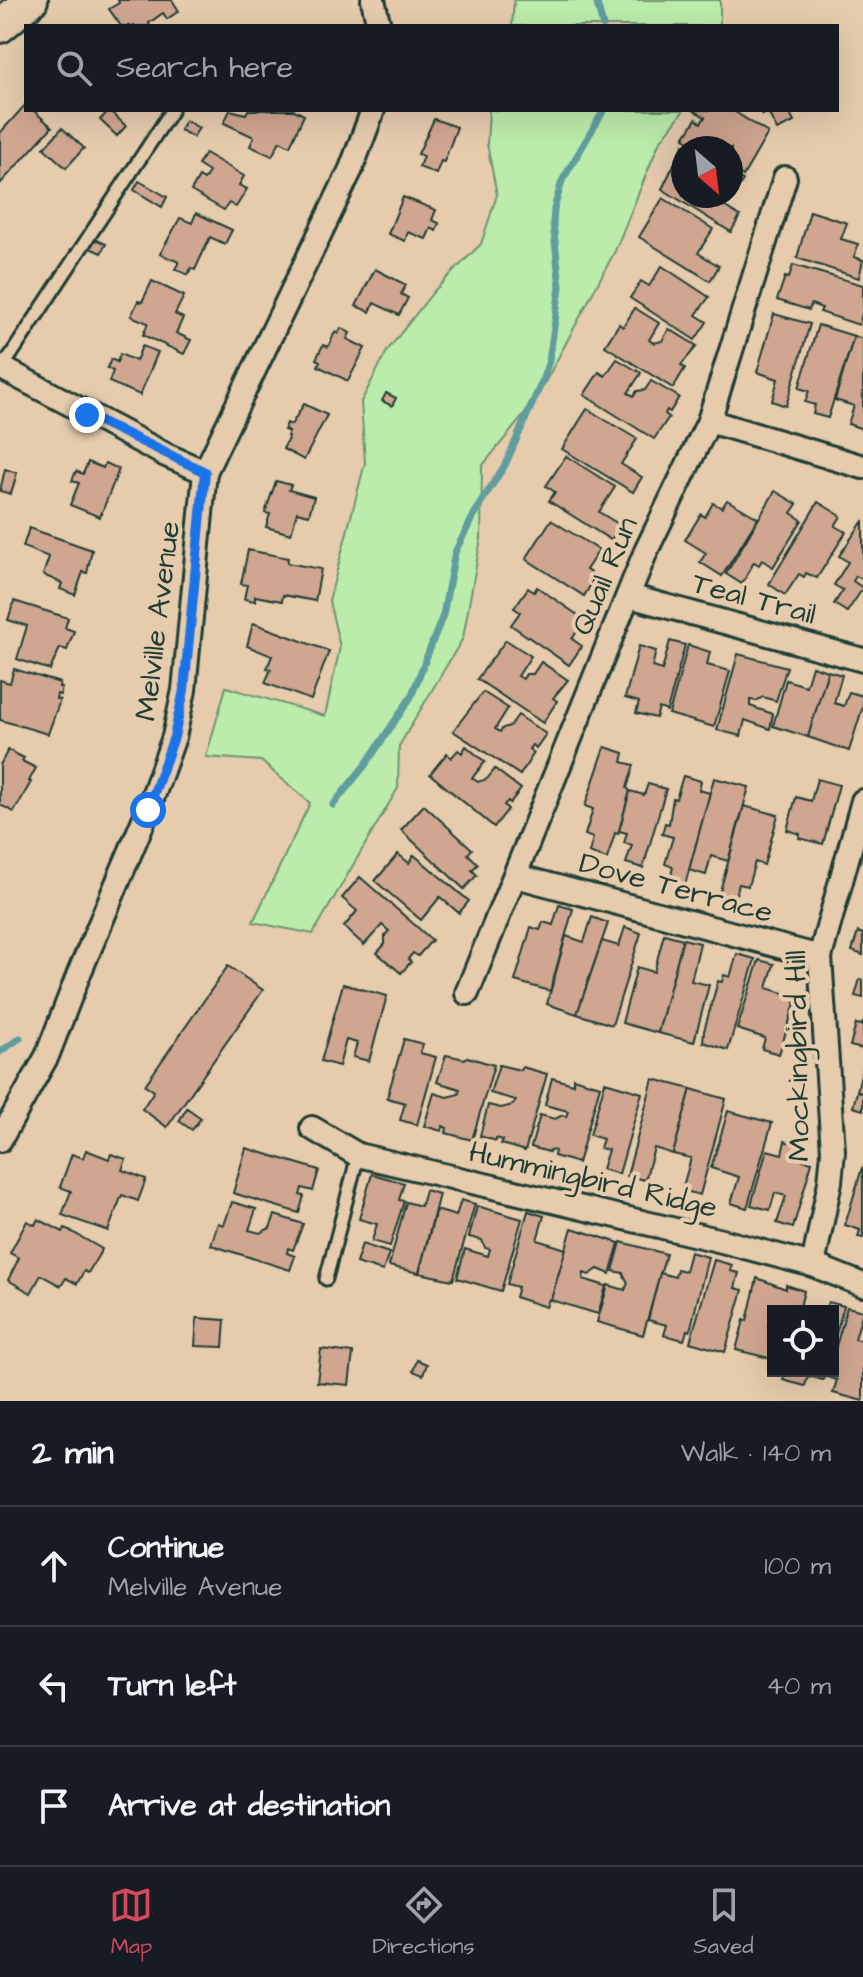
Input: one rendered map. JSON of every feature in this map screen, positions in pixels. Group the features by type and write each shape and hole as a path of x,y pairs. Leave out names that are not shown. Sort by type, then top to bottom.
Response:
{"main road":[{"path":"0,26 31,0"}],"street":[{"path":"373,0 379,24"},
{"name":"Melville Avenue","path":"0,1140 47,1056 148,810 174,737 184,690 205,472 351,169 372,112"},
{"name":"Quail Run","path":"467,993 646,551 709,421 785,178"},
{"path":"1,369 166,455 205,472"},
{"path":"709,421 863,467"},
{"name":"Teal Trail","path":"629,596 863,660"},
{"name":"Mockingbird Hill","path":"813,1265 830,1182 833,1151 820,957 863,801"},
{"name":"Dove Terrace","path":"516,876 820,957"},
{"name":"Hummingbird Ridge","path":"312,1128 358,1155 722,1241 813,1265 863,1285"}],"lane":[{"path":"1,369 171,112"},
{"path":"326,1279 358,1155"}],"green space":[{"path":"514,0 720,0 720,24 512,24"},
{"path":"489,112 682,112 659,143 615,251 534,403 482,466 481,538 463,638 399,746 398,788 313,934 253,922 310,803 261,761 206,757 226,687 325,716 340,647 329,601 365,463 361,402 387,351 434,291 481,244 497,195 487,144"}],"building":[{"path":"118,0 172,0 179,11 167,19 163,13 149,24 120,24 109,9 119,3"},
{"path":"24,106 24,112 35,112 52,127 0,184 0,133"},
{"path":"111,112 126,126 117,136 100,120"},
{"path":"229,112 298,112 304,115 290,146 280,141 272,156 250,146 254,137 224,123"},
{"path":"696,112 735,112 768,133 743,176 743,136 685,136 696,119 701,123 705,117"},
{"path":"768,112 789,112 794,122 777,130"},
{"path":"434,119 457,127 444,162 441,161 436,174 419,167 423,156 418,154"},
{"path":"185,120 199,128 193,137 180,130"},
{"path":"62,128 84,148 66,168 44,148"},
{"path":"205,153 244,176 239,185 247,189 236,207 229,203 224,210 191,191 199,177 204,180 209,172 198,165"},
{"path":"671,171 671,195 662,189"},
{"path":"139,181 167,197 162,207 134,190"},
{"path":"403,197 436,210 432,220 439,223 436,231 431,228 426,239 408,232 405,241 388,234"},
{"path":"663,198 671,203 671,208 679,208 713,229 698,253 719,266 710,281 639,237"},
{"path":"692,208 727,208 740,216 731,232"},
{"path":"810,211 847,223 841,239 858,244 854,257 863,260 859,278 797,258"},
{"path":"196,213 232,230 225,244 210,237 195,270 191,268 188,275 175,269 179,262 160,254 180,218 192,223"},
{"path":"95,239 106,244 101,253 90,248"},
{"path":"793,265 863,285 863,311 859,325 820,312 822,308 811,304 809,310 777,300"},
{"path":"662,266 709,297 696,315 707,322 695,340 630,298 641,281 649,286"},
{"path":"375,269 406,285 401,294 408,298 399,315 374,303 370,312 356,306"},
{"path":"152,281 184,296 175,314 183,318 176,333 191,340 184,354 143,335 148,323 131,316"},
{"path":"635,308 659,323 649,340 654,343 662,341 669,329 697,346 681,365 685,368 673,388 605,346 619,324 623,327"},
{"path":"774,314 810,324 786,406 772,401 778,379 757,372"},
{"path":"818,325 854,336 828,418 813,414 815,405 805,402 809,391 799,388"},
{"path":"341,328 350,333 347,339 365,348 348,381 318,366 320,361 316,359 323,345 328,347 335,332 338,334"},
{"path":"854,336 863,339 863,429 848,424 854,406 835,400"},
{"path":"142,346 158,352 140,395 109,382 113,371 107,368 111,359 117,362 120,354 136,361"},
{"path":"617,359 641,373 628,393 634,396 637,391 645,390 651,381 679,397 670,412 667,410 665,414 669,417 654,439 584,395 599,372 605,376"},
{"path":"386,393 396,398 392,406 382,401"},
{"path":"304,404 327,415 304,460 283,449 289,437 289,432 284,430 287,423 291,425"},
{"path":"587,409 637,439 621,464 642,477 633,492 562,449"},
{"path":"566,456 615,487 599,512 620,525 611,540 549,501 555,492 546,486"},
{"path":"88,462 103,468 105,463 119,469 100,517 70,505 79,483 72,481 76,471 83,474"},
{"path":"5,469 17,473 11,494 0,491"},
{"path":"276,481 291,485 289,490 314,497 309,515 297,512 291,534 266,527 270,514 265,513"},
{"path":"775,491 797,504 791,513 802,520 773,567 762,560 759,565 754,562 742,584 726,574"},
{"path":"727,500 758,518 722,576 700,562 706,553 685,540 701,514 705,517 713,503 722,508"},
{"path":"818,502 841,516 835,526 846,532 817,578 806,573 804,577 799,574 785,595 769,584"},
{"path":"551,520 599,550 586,570 596,576 584,596 526,559"},
{"path":"863,521 863,580 856,576 853,581 863,588 847,612 834,604 843,590 834,585 848,562 839,556"},
{"path":"29,528 92,550 87,573 83,572 75,595 60,589 62,583 43,575 49,557 23,547"},
{"path":"248,550 288,558 287,563 321,569 315,601 283,595 282,601 255,596 255,601 244,599 247,585 241,584"},
{"path":"537,587 585,620 572,639 582,646 569,665 511,625 520,612 514,608 528,588 534,592"},
{"path":"14,601 68,618 65,628 74,631 67,650 60,648 50,670 17,659 27,626 8,620"},
{"path":"253,623 329,651 311,700 265,683 272,656 247,646"},
{"path":"506,640 531,656 518,676 523,679 526,674 533,674 541,662 568,680 553,698 557,701 543,723 477,679"},
{"path":"670,641 685,645 667,711 659,708 656,718 636,713 639,702 625,698 639,646 656,651 652,667 662,670"},
{"path":"688,645 710,652 707,665 730,671 714,727 669,714"},
{"path":"738,654 787,667 776,701 763,697 750,700 750,706 773,714 770,729 745,720 741,736 717,730"},
{"path":"812,666 828,671 808,737 773,726 786,680 806,686"},
{"path":"14,669 60,683 59,687 62,688 56,699 60,700 48,734 0,720 0,680 10,683"},
{"path":"828,671 842,675 834,703 844,706 849,692 863,696 863,706 849,751 808,737"},
{"path":"483,692 508,708 495,729 500,732 510,726 518,715 546,734 536,748 532,745 529,749 534,753 520,775 453,731"},
{"path":"466,746 485,762 472,778 478,782 487,779 495,769 521,789 510,803 508,801 504,805 508,809 494,827 430,774 447,753 451,758 458,750 462,753"},
{"path":"605,747 624,753 622,762 634,765 618,834 615,833 607,859 589,853 593,838 585,835 593,809 585,806"},
{"path":"8,750 36,768 14,812 0,805 0,765"},
{"path":"683,776 701,781 699,790 710,793 685,885 670,881 673,867 665,864 673,837 662,834 665,823 669,824 673,798 676,799"},
{"path":"714,778 749,787 728,861 711,856 706,875 689,870"},
{"path":"817,779 839,785 823,844 799,838 800,834 787,830 796,797 811,801"},
{"path":"648,784 666,789 643,868 626,863 632,845 624,843 627,833 619,831 630,791 644,795"},
{"path":"424,805 472,849 468,854 478,864 472,870 477,875 464,889 401,830"},
{"path":"744,806 778,815 764,865 755,862 748,886 739,884 734,902 718,898"},
{"path":"398,854 409,863 414,855 469,901 459,913 440,897 421,920 375,881"},
{"path":"360,877 432,940 418,956 413,953 408,959 411,962 401,973 377,953 385,944 385,935 389,931 382,925 364,945 344,927 357,911 342,898"},
{"path":"559,905 573,909 550,991 515,981 531,927 540,930 543,922 553,925"},
{"path":"592,917 608,923 577,1014 547,1004 566,936 584,942"},
{"path":"625,927 641,933 612,1025 577,1014 602,941 619,946"},
{"path":"858,932 863,934 863,955 852,951"},
{"path":"664,934 683,939 658,1033 622,1023 637,967 654,972"},
{"path":"683,939 700,943 691,981 709,985 694,1042 658,1033"},
{"path":"737,954 755,959 728,1050 703,1042 704,1031 718,981 722,982 724,975 730,977"},
{"path":"759,960 774,964 767,988 797,997 779,1054 762,1049 765,1038 737,1029"},
{"path":"228,966 263,990 167,1127 142,1109 154,1091 145,1085"},
{"path":"860,979 863,980 863,998 855,996"},
{"path":"343,984 387,996 369,1061 353,1057 357,1043 346,1040 339,1066 321,1061"},
{"path":"863,1022 863,1049 850,1046 856,1024 862,1025"},
{"path":"404,1039 423,1044 420,1053 436,1057 417,1125 400,1120 405,1103 387,1098"},
{"path":"446,1055 494,1065 472,1140 446,1133 447,1128 443,1126 442,1131 424,1126 434,1093 447,1097 459,1094 460,1089 437,1082"},
{"path":"499,1065 547,1074 525,1151 501,1144 503,1140 480,1136 488,1105 501,1108 513,1105 516,1100 490,1093"},
{"path":"863,1071 863,1093 857,1091"},
{"path":"552,1078 573,1084 573,1078 600,1086 578,1163 554,1156 555,1151 531,1147 540,1115 555,1119 563,1115 566,1117 568,1111 545,1105"},
{"path":"653,1079 691,1089 673,1154 654,1148 645,1180 627,1176"},
{"path":"605,1082 642,1093 619,1174 602,1169 608,1150 600,1148 603,1139 590,1135"},
{"path":"691,1089 726,1099 700,1195 682,1190 691,1158 673,1154"},
{"path":"857,1091 863,1093 863,1110 853,1107"},
{"path":"187,1108 201,1118 192,1130 179,1121"},
{"path":"728,1111 772,1123 747,1208 731,1203 739,1177 711,1168"},
{"path":"785,1141 807,1148 803,1160 812,1162 793,1228 777,1223 786,1196 775,1193 770,1210 751,1205 767,1150 782,1154"},
{"path":"246,1148 319,1170 313,1191 302,1188 300,1195 304,1196 299,1213 233,1193"},
{"path":"86,1150 109,1159 111,1154 126,1159 122,1170 146,1179 138,1201 122,1195 108,1231 62,1215 71,1191 60,1187 72,1154 83,1158"},
{"path":"862,1168 863,1238 858,1237 860,1230 845,1225"},
{"path":"372,1174 404,1183 399,1200 404,1201 390,1246 372,1241 377,1224 359,1219"},
{"path":"425,1190 439,1194 419,1273 389,1266 406,1202 421,1206"},
{"path":"461,1200 475,1204 453,1280 419,1273 436,1210 456,1216"},
{"path":"232,1202 256,1209 249,1230 260,1233 270,1228 275,1215 303,1224 293,1250 288,1248 287,1253 295,1256 290,1270 211,1245 218,1223 224,1225"},
{"path":"477,1206 522,1219 501,1291 457,1278 465,1249 488,1256 490,1249 485,1248 482,1240 469,1237"},
{"path":"528,1211 544,1216 537,1240 566,1249 551,1300 546,1307 515,1297 518,1287 507,1284"},
{"path":"38,1219 63,1232 65,1228 102,1249 88,1273 84,1271 77,1284 66,1278 61,1286 41,1275 31,1293 8,1280 19,1258 10,1253 27,1221 35,1225"},
{"path":"572,1228 619,1243 610,1274 598,1269 589,1275 584,1273 583,1279 606,1286 598,1314 551,1300"},
{"path":"621,1242 666,1254 643,1335 597,1322 608,1285 625,1290 628,1283 623,1273 613,1271"},
{"path":"362,1244 389,1253 383,1271 356,1263"},
{"path":"690,1252 708,1257 690,1331 687,1330 684,1340 664,1335 667,1325 648,1320 660,1273 675,1277 677,1269 685,1271"},
{"path":"714,1260 732,1265 730,1271 739,1273 735,1288 743,1290 725,1352 690,1342"},
{"path":"757,1278 786,1289 786,1285 804,1291 800,1305 767,1305 767,1358 736,1350 744,1320 747,1321"},
{"path":"828,1302 844,1306 839,1323 839,1305 827,1305"},
{"path":"847,1307 863,1311 855,1339 863,1341 863,1401 833,1393 837,1380 827,1377 839,1377 839,1336"},
{"path":"197,1318 225,1320 223,1347 195,1346"},
{"path":"321,1349 353,1353 349,1385 317,1382"},
{"path":"417,1360 427,1364 423,1375 413,1371"},
{"path":"784,1377 808,1377 805,1386 783,1380"}],"waterway":[{"path":"596,0 602,24"},
{"path":"333,805 366,764 411,697 443,615 455,552 478,507 505,465 541,384 549,361 560,287 554,209 562,181 603,112"},
{"path":"0,1052 20,1038"}],"route":[{"path":"87,415 205,472 184,690 174,737 148,810"}]}
